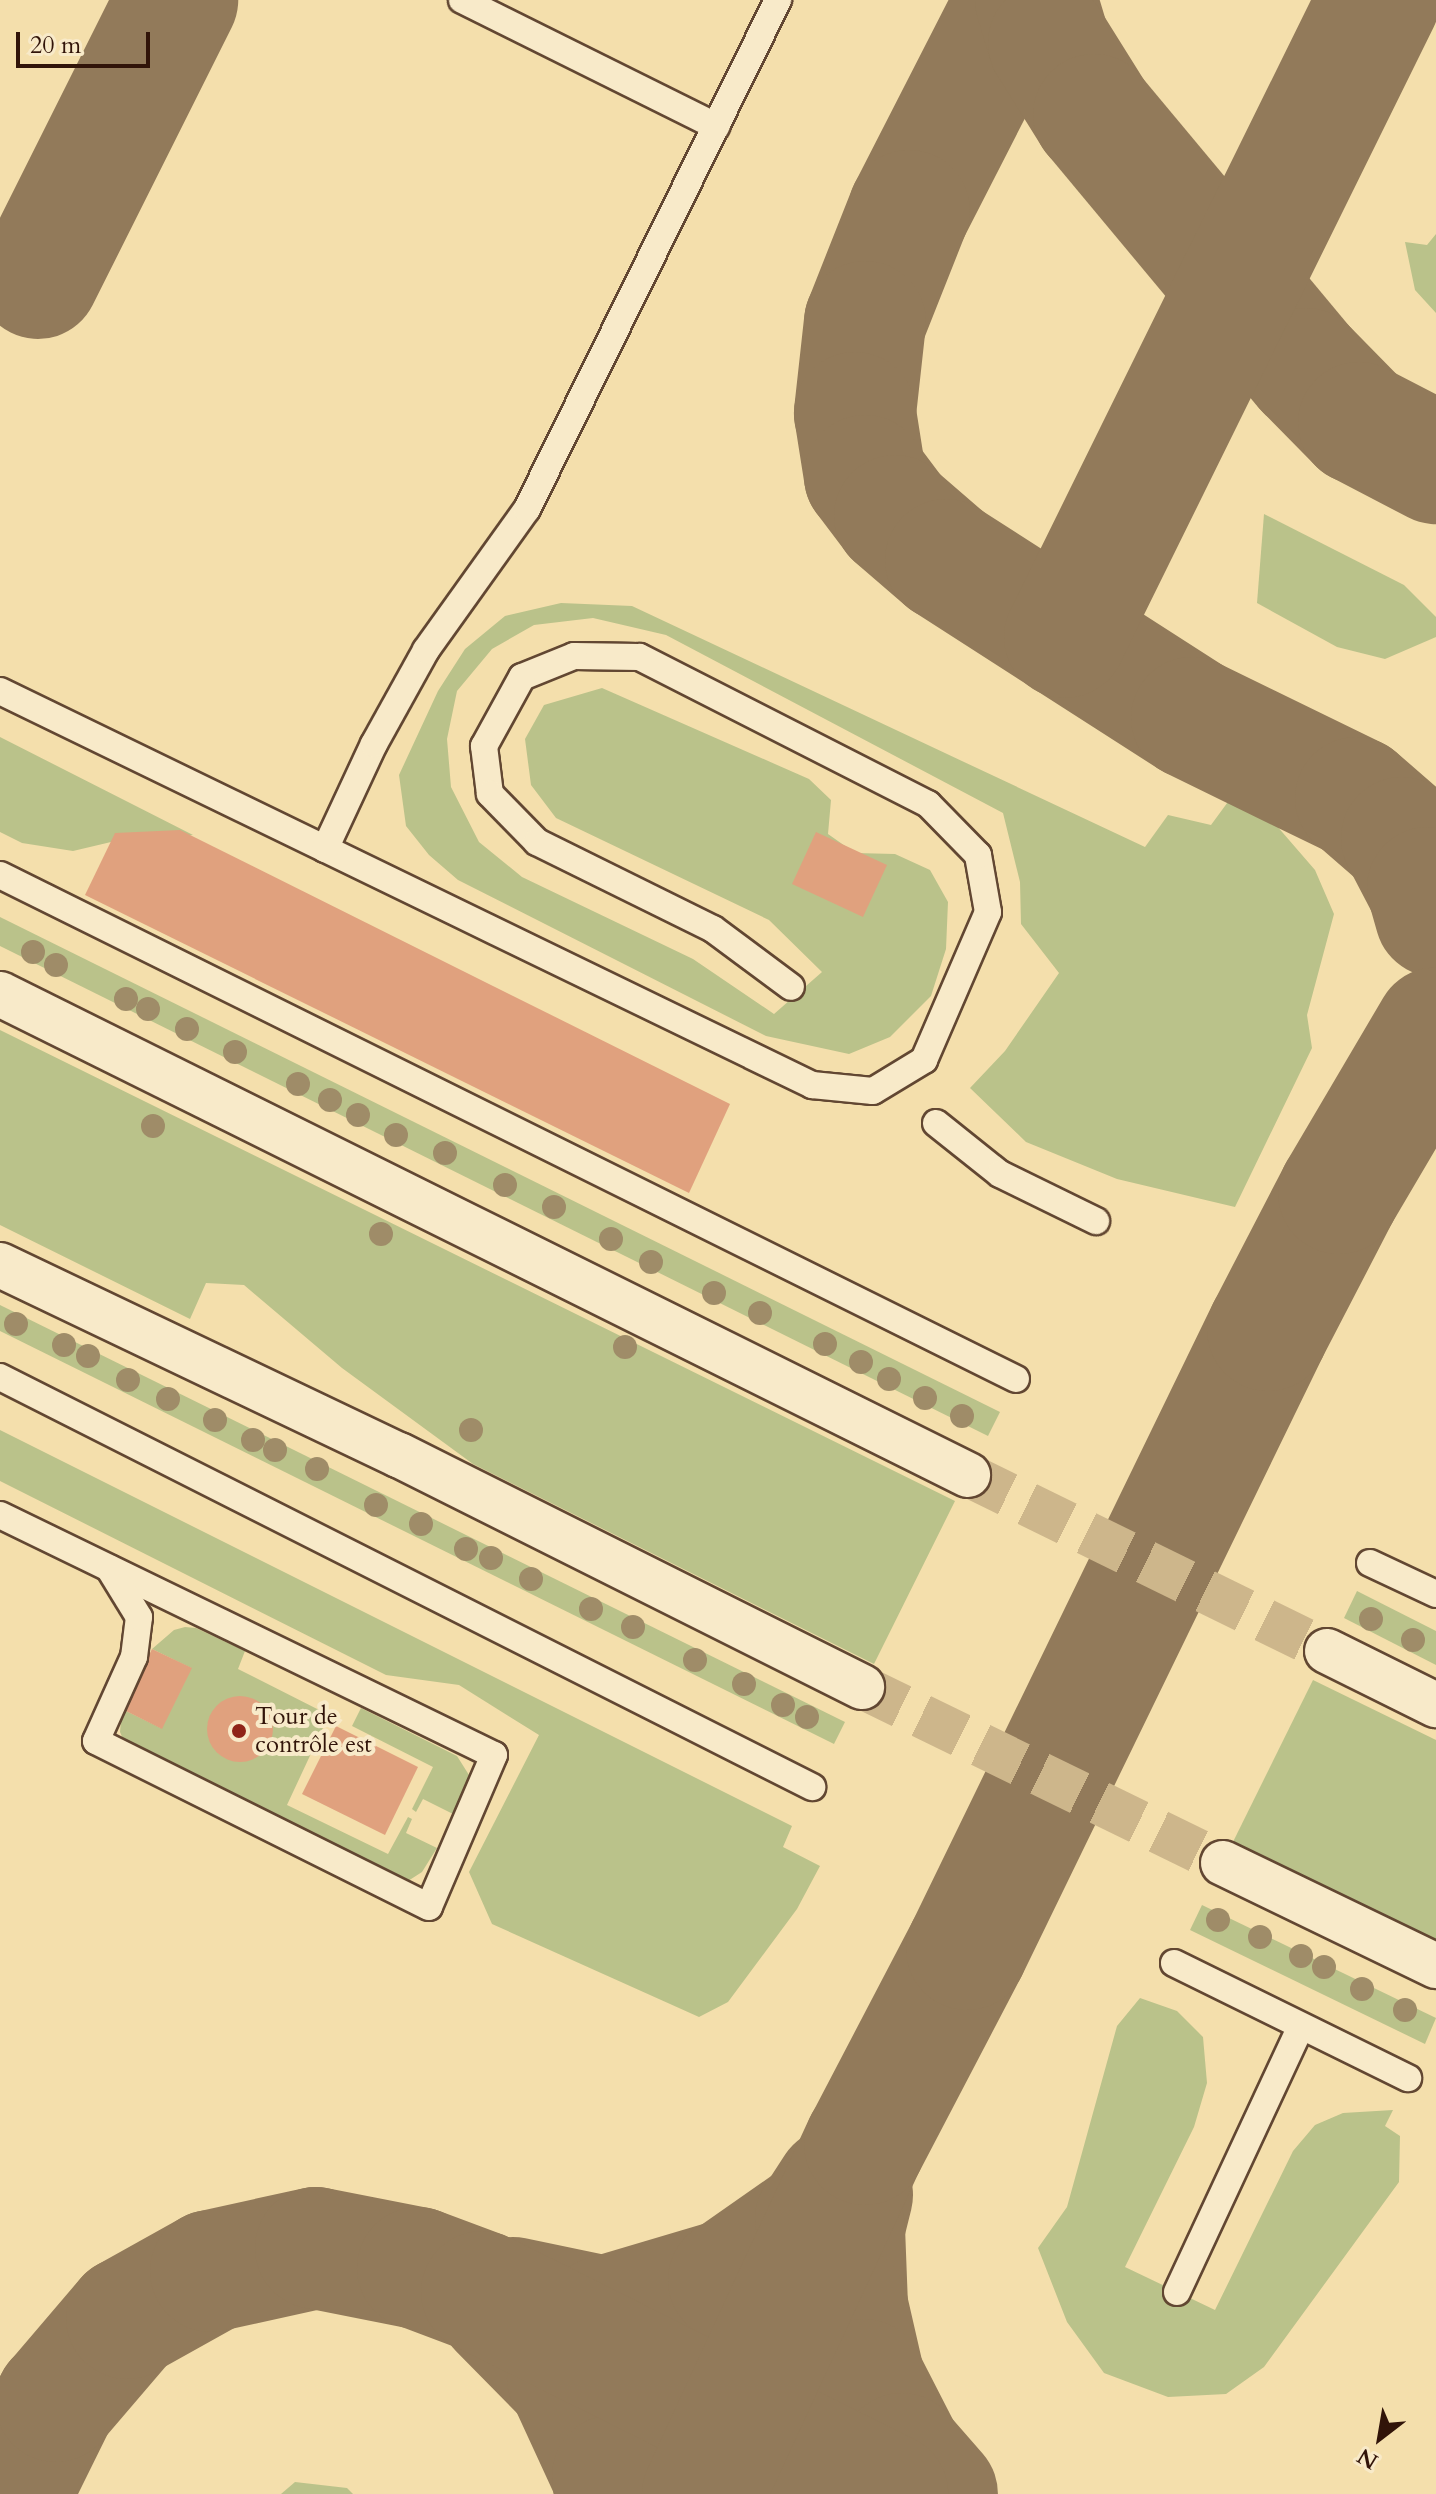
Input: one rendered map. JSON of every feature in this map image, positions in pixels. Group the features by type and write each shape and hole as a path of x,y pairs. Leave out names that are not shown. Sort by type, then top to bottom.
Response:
{"main road":[{"path":"0,994 968,1475"},
{"path":"0,1265 399,1455 862,1687"},
{"path":"1327,1651 1436,1705"},
{"path":"1223,1863 1436,1966"}],"lane":[{"path":"462,0 716,126"},
{"path":"325,849 374,744 426,650 527,509 778,0"},
{"path":"0,691 812,1085 873,1091 924,1060 988,912 978,855 928,804 639,657 574,656 522,677 484,746 490,794 537,842 713,929 791,987"},
{"path":"0,875 1016,1379"},
{"path":"936,1123 1000,1174 1096,1221"},
{"path":"0,1377 812,1787"},
{"path":"0,1515 494,1755 429,1907 96,1741 134,1657 139,1617 109,1568"},
{"path":"1370,1563 1436,1594"},
{"path":"1174,1963 1408,2078"},
{"path":"1177,2292 1301,2026"}],"green space":[{"path":"1436,234 1436,313 1415,290 1405,242 1427,245"},
{"path":"1264,514 1404,585 1436,617 1436,637 1385,659 1337,647 1257,603"},
{"path":"561,603 632,606 1145,847 1168,815 1211,825 1233,795 1263,810 1315,870 1334,914 1307,1015 1312,1048 1235,1207 1117,1179 1026,1142 970,1088 1005,1051 1059,973 1021,924 1020,882 1003,813 666,635 593,618 534,625 492,649 457,691 447,739 451,787 479,842 522,877 693,959 774,1014 822,972 769,920 556,818 531,785 525,739 544,705 602,688 809,779 831,800 828,834 855,853 895,854 930,870 948,902 946,949 931,996 890,1037 849,1054 766,1036 458,880 429,855 406,826 399,775 438,691 465,649 505,616"},
{"path":"0,737 193,835 111,842 73,851 22,843 0,832"},
{"path":"0,917 1000,1412 988,1436 0,946"},
{"path":"0,1030 955,1501 874,1664 473,1464 342,1368 244,1285 206,1283 190,1319 0,1225"},
{"path":"0,1305 845,1722 834,1744 0,1331"},
{"path":"0,1430 792,1826 783,1847 820,1866 797,1909 728,2002 699,2017 492,1924 469,1872 539,1735 459,1685 386,1675 0,1481"},
{"path":"1357,1591 1436,1631 1436,1665 1344,1618"},
{"path":"196,1628 245,1651 238,1669 329,1715 287,1805 388,1854 408,1817 412,1819 406,1833 437,1848 422,1872 408,1881 390,1880 125,1744 120,1732 122,1709 161,1728 191,1668 152,1649 174,1630"},
{"path":"1313,1680 1436,1740 1436,1949 1230,1848"},
{"path":"361,1708 457,1756 469,1775 453,1814 423,1799 416,1812 412,1809 433,1767 352,1726"},
{"path":"1202,1905 1436,2018 1425,2044 1190,1930"},
{"path":"1140,1998 1177,2011 1203,2037 1207,2083 1194,2127 1125,2267 1215,2310 1293,2151 1315,2125 1343,2113 1393,2110 1385,2126 1400,2136 1399,2182 1264,2367 1226,2394 1168,2397 1104,2373 1067,2322 1038,2248 1067,2207 1117,2026"},
{"path":"295,2482 347,2488 353,2494 281,2494"}],"building":[{"path":"180,830 730,1104 689,1193 85,895 115,833"},
{"path":"816,832 887,865 863,917 792,884"},
{"path":"152,1649 192,1668 162,1729 122,1709"},
{"name":"Tour de contrôle est","path":"240,1696 253,1698 268,1711 273,1729 271,1742 258,1757 240,1762 227,1760 212,1747 207,1729 209,1716 222,1701"},
{"path":"336,1726 418,1767 385,1835 302,1794"}],"taxiway":[{"path":"38,278 177,0"},
{"path":"1017,0 909,211 865,322 855,413 865,476 895,516 946,560 1192,718 1356,798 1402,838 1428,888 1436,916"},
{"path":"1036,0 1049,43 1094,115 1306,369 1359,423 1436,463"},
{"path":"1065,637 1379,0"},
{"path":"703,2494 865,2144 967,1949 1268,1330 1339,1193 1436,1028"},
{"path":"513,2298 604,2317 729,2280 816,2219 836,2188"},
{"path":"852,2195 844,2228 847,2306 864,2380 902,2454 937,2494"},
{"path":"10,2494 56,2401 127,2318 211,2271 316,2248 418,2268 482,2292 887,2494"},
{"path":"500,2309 568,2378 613,2476 615,2494"}],"tunnel":[{"path":"968,1475 1327,1651"},
{"path":"862,1687 1223,1863"}],"place":[{"name":"Tour de contrôle est","path":"239,1731"}]}
